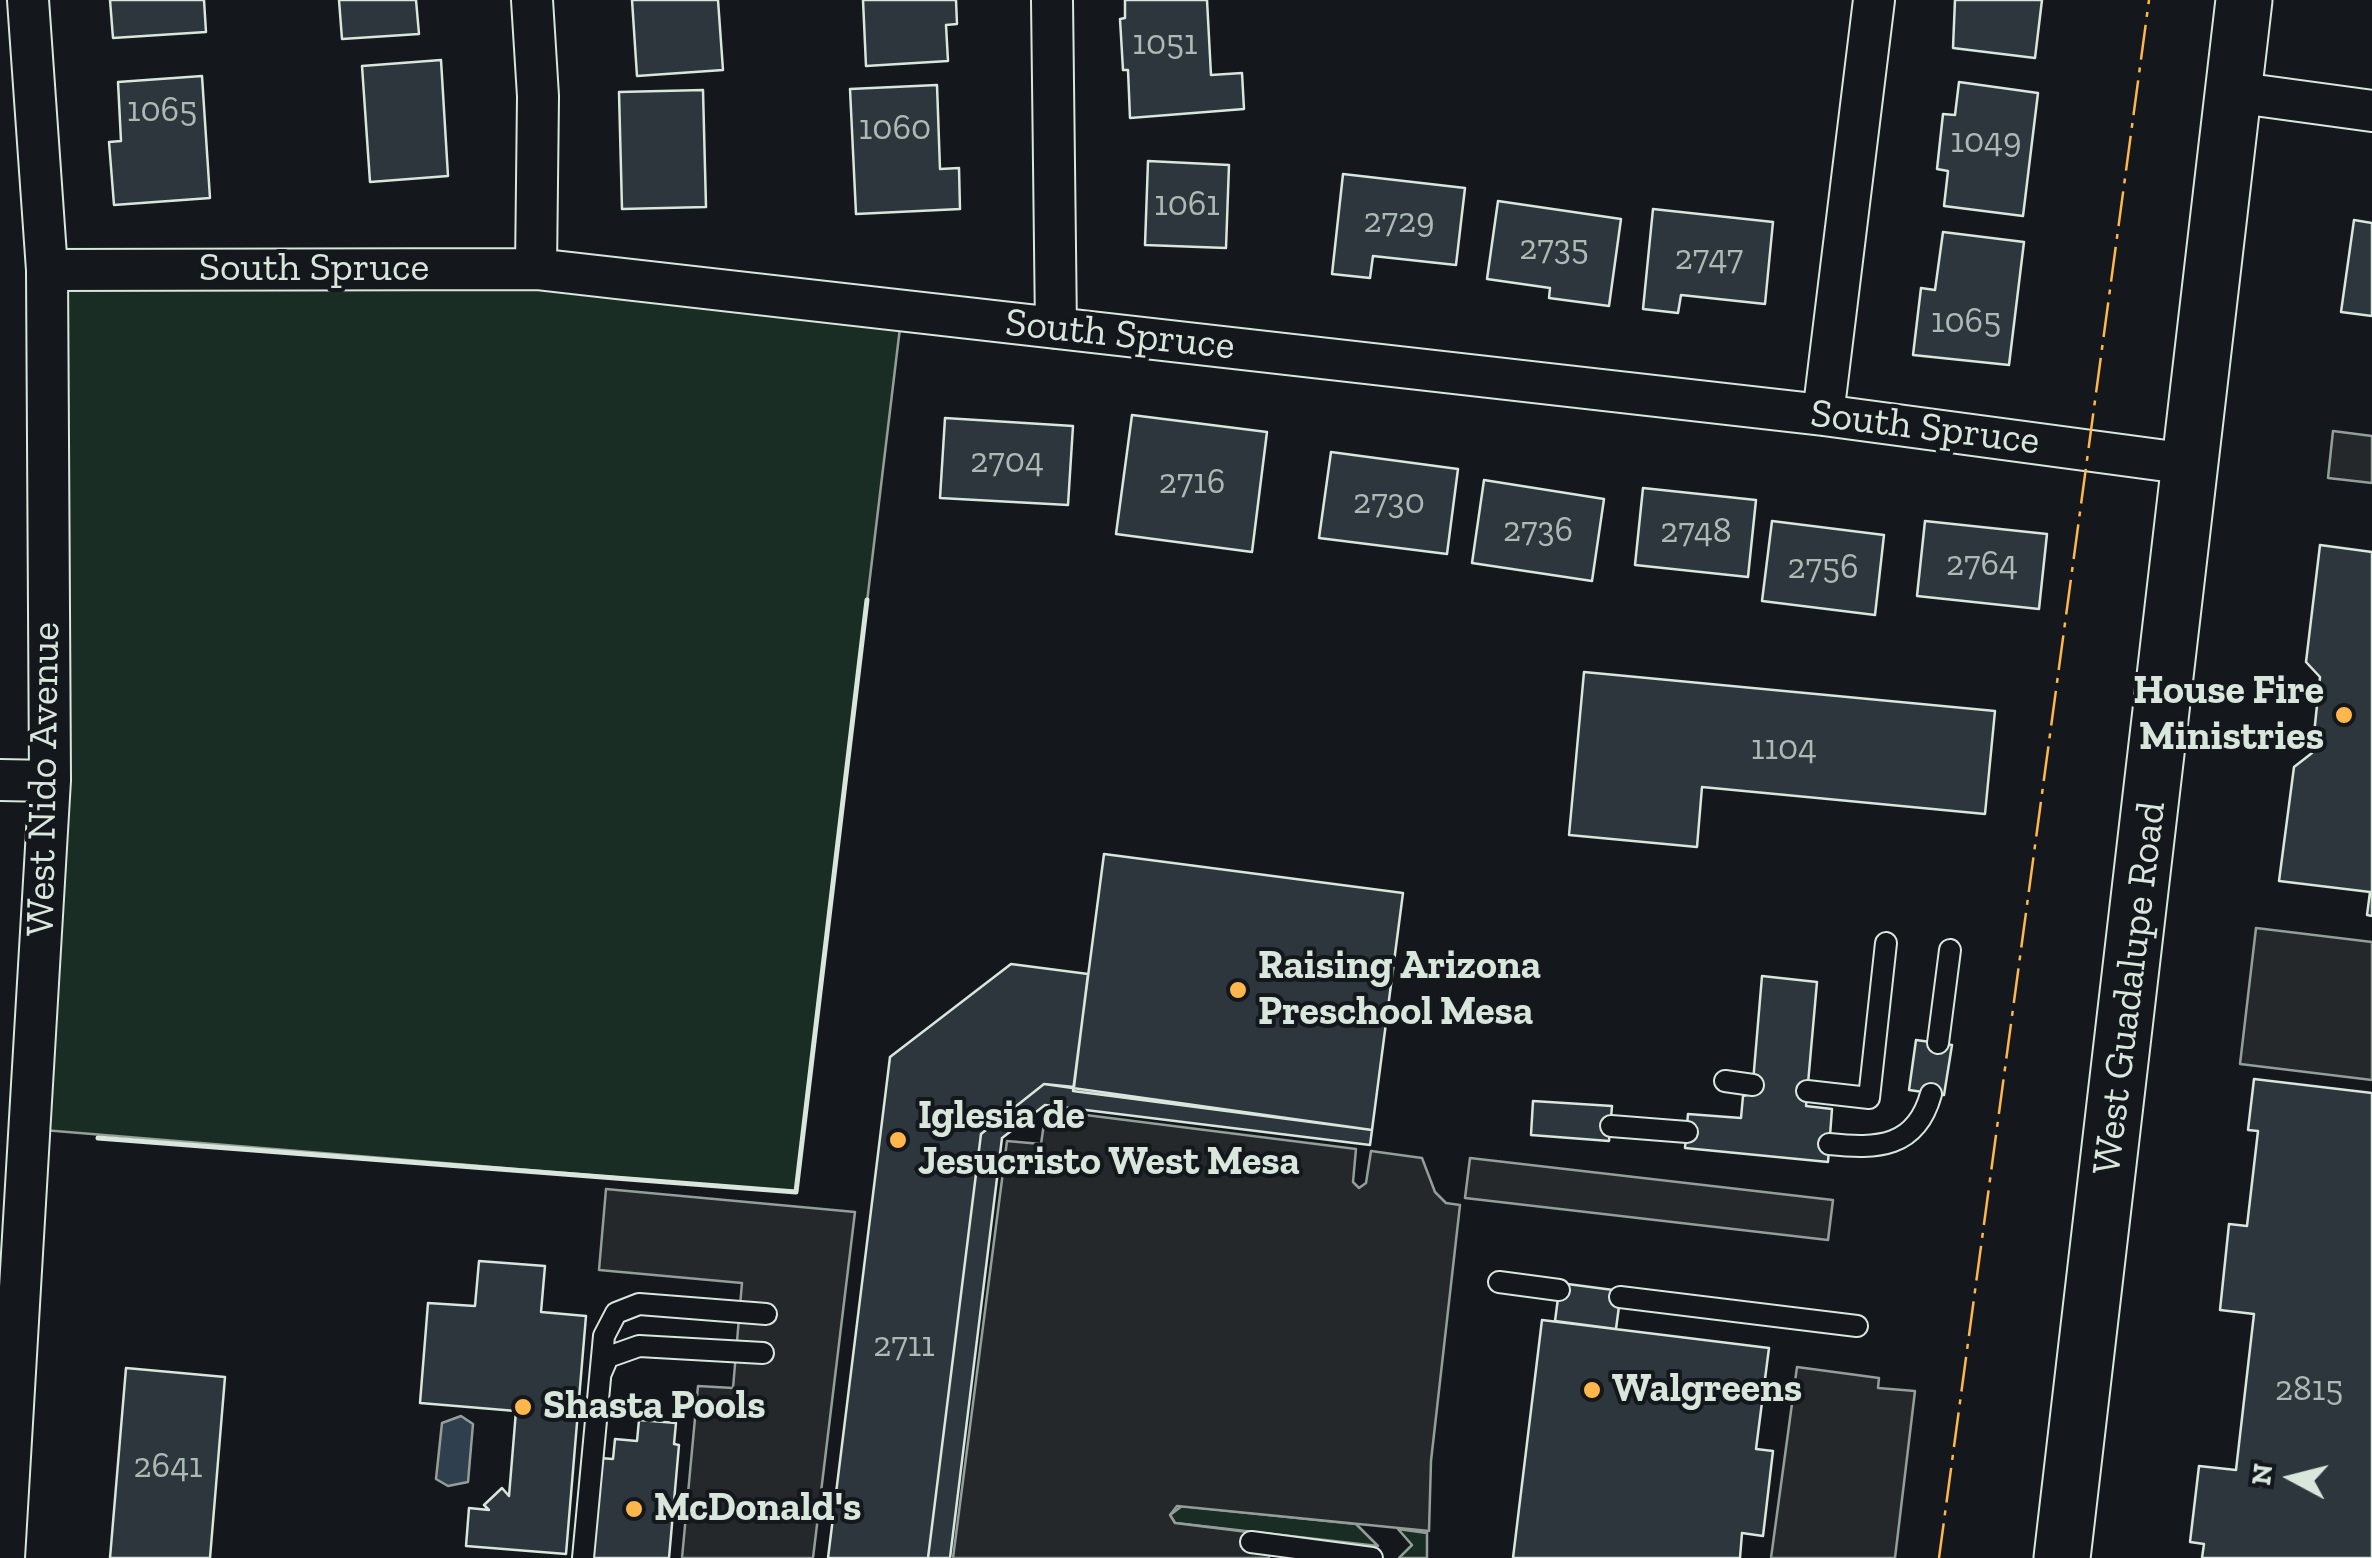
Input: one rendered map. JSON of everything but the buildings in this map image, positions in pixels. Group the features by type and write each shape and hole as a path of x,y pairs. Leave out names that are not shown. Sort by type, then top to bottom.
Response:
{"main road":[{"name":"West Guadalupe Road","path":"2062,1558 2244,0"}],"street":[{"name":"West Nido Avenue","path":"4,1558 8,1381 50,782 47,270 28,0"},
{"path":"532,0 538,96 536,269"},
{"path":"1052,0 1056,328"},
{"path":"1823,414 1874,0"},
{"path":"2233,92 2372,111"},
{"name":"South Spruce","path":"47,270 536,269 1823,414 2189,464"},
{"path":"0,780 50,782"}],"lane":[{"path":"1808,1091 1869,1098 1886,943"},
{"path":"1938,1043 1950,950"},
{"path":"1725,1081 1753,1084"},
{"path":"1829,1144 1882,1147 1903,1140 1916,1127 1930,1094"},
{"path":"1620,1126 1687,1132"},
{"path":"1499,1282 1559,1290"},
{"path":"1620,1297 1857,1326"},
{"path":"583,1558 598,1380 604,1336 616,1313 639,1304 766,1314"},
{"path":"598,1380 608,1357 639,1346 763,1352"},
{"path":"1251,1542 1372,1558"}],"green space":[{"path":"536,269 902,311 796,1192 31,1129 47,270"},
{"path":"1182,1506 1356,1524 1378,1546 1175,1523 1170,1515"},
{"path":"1398,1529 1427,1533 1427,1558 1399,1558 1412,1545"}],"shaded area":[{"path":"2333,431 2372,436 2372,483 2328,478"},
{"path":"2256,928 2372,942 2372,1080 2240,1064"},
{"path":"1046,1110 1356,1149 1353,1182 1359,1188 1366,1183 1371,1151 1422,1158 1435,1192 1446,1203 1460,1205 1431,1461 1429,1531 1177,1506 1170,1515 1175,1523 1272,1535 1269,1558 953,1558 1007,1141 1041,1144"},
{"path":"1470,1158 1833,1200 1828,1240 1465,1198"},
{"path":"606,1189 855,1212 813,1558 682,1558 698,1386 733,1388 742,1283 599,1270"},
{"path":"1797,1367 1879,1378 1878,1388 1915,1391 1895,1558 1771,1558"}],"water":[{"path":"461,1416 473,1424 468,1482 448,1486 436,1479 442,1423"}],"wall":[{"path":"98,1138 796,1192 867,600"}],"power":[{"path":"1939,1558 2149,0"}],"place":[{"name":"House Fire Ministries","path":"2344,715"},
{"name":"Raising Arizona Preschool Mesa","path":"1238,990"},
{"name":"Iglesia de Jesucristo West Mesa","path":"898,1140"},
{"name":"Walgreens","path":"1592,1390"},
{"name":"Shasta Pools","path":"523,1407"},
{"name":"McDonald's","path":"634,1509"}]}
